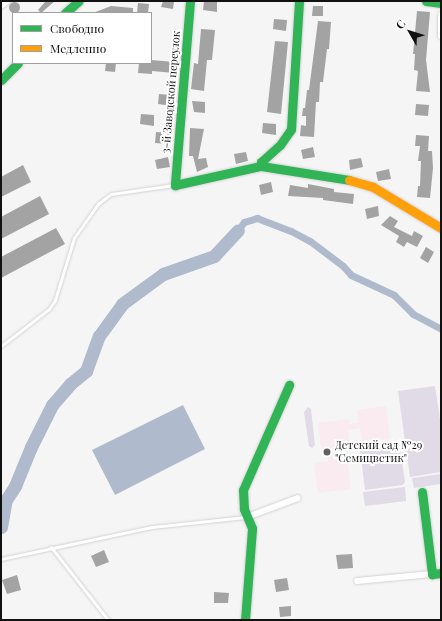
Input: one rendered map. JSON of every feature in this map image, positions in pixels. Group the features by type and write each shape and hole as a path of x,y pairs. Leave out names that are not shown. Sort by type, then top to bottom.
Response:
{"street":[{"path":"1,6 7,1"},
{"name":"3-й Заводской переулок","path":"175,185 190,1"},
{"path":"261,166 261,162 280,145 291,129 299,1"},
{"path":"426,1 441,3"},
{"path":"66,12 74,2"},
{"path":"441,15 441,36"},
{"path":"1,80 17,64"},
{"path":"175,185 261,166 336,176 373,187 441,228"},
{"path":"245,620 252,528 244,509 243,490 289,385"},
{"path":"357,581 436,574 422,492"},
{"path":"247,517 298,498"}],"lane":[{"path":"1,346 49,309 55,300 74,238 98,204 111,194 175,185"},
{"path":"1,559 52,546 152,527 247,517"},
{"path":"52,546 108,620"}],"shaded area":[{"path":"435,386 441,426 441,472 410,477 398,391"},
{"name":"Детский сад №29 \"Семицветик\"","path":"386,406 390,439 362,442 360,428 348,430 350,447 332,450 333,460 347,458 351,489 318,493 314,463 328,461 327,454 322,455 318,423 349,419 349,424 358,423 357,410"},
{"path":"308,407 311,409 315,445 312,448 309,446 304,412"},
{"path":"399,442 405,482 403,485 365,490 360,450 363,447"},
{"path":"441,474 441,484 414,488 412,478"},
{"path":"405,487 406,501 365,506 363,492"}],"water":[{"path":"183,405 205,449 115,495 92,450"}],"building":[{"path":"14,1 20,7 16,12 10,11 8,7 10,3"},
{"path":"46,1 55,1 42,12 38,10"},
{"path":"163,1 174,1 173,9 161,7"},
{"path":"204,1 217,1 217,12 203,10"},
{"path":"138,3 149,4 148,12 137,12"},
{"path":"111,6 133,8 133,12 96,12"},
{"path":"313,6 323,6 323,16 312,16"},
{"path":"417,11 430,12 426,60 430,92 416,91 418,71 414,70 415,54 413,54"},
{"path":"274,19 287,20 286,31 273,29"},
{"path":"318,21 331,22 329,49 327,49 323,82 320,82 319,102 316,102 314,137 300,136 301,125 306,126 306,116 302,116 303,108 305,108 307,90 309,90"},
{"path":"201,29 215,30 212,60 207,60 204,91 191,89 194,63 198,64"},
{"path":"275,41 288,42 281,114 267,112"},
{"path":"152,60 175,62 174,73 152,71 152,74 138,73 139,64 152,64"},
{"path":"106,64 116,64 115,72 105,71"},
{"path":"159,94 172,95 172,106 158,104"},
{"path":"192,101 205,102 205,113 194,112"},
{"path":"416,104 429,105 428,116 415,115"},
{"path":"141,114 154,115 154,126 140,124"},
{"path":"263,123 276,124 276,135 262,133"},
{"path":"190,128 204,129 198,159 206,158 208,167 197,172 193,156 189,156"},
{"path":"156,132 169,133 168,144 155,143"},
{"path":"416,135 429,136 428,151 432,151 433,168 430,198 417,197 418,186 420,186 421,161 418,161 420,146 415,146"},
{"path":"313,147 315,157 303,159 301,150"},
{"path":"246,152 248,161 236,164 234,154"},
{"path":"168,157 170,167 157,169 155,160"},
{"path":"361,158 363,167 350,170 349,160"},
{"path":"23,165 31,182 1,197 1,177"},
{"path":"389,169 391,179 378,181 376,172"},
{"path":"271,182 273,192 261,195 259,185"},
{"path":"308,184 334,189 334,192 354,194 353,204 323,200 323,198 288,196 290,185 308,188"},
{"path":"40,196 49,214 1,239 1,217"},
{"path":"378,206 379,216 367,219 365,209"},
{"path":"390,216 398,221 394,227 412,236 414,231 423,236 417,247 407,242 404,247 396,242 399,236 381,225"},
{"path":"56,228 65,244 1,278 1,257"},
{"path":"426,247 434,252 428,263 420,258"},
{"path":"104,550 109,562 96,567 91,556"},
{"path":"352,554 353,568 338,569 336,555"},
{"path":"17,575 21,590 7,594 2,580"},
{"path":"287,578 289,590 276,592 274,580"},
{"path":"214,592 229,593 228,603 214,603"},
{"path":"291,606 291,616 280,617 279,607"}],"waterway":[{"path":"238,230 244,222 257,218 291,231 310,241 343,266 351,275 394,295 413,314 441,329"},
{"path":"1,527 6,500 15,486 31,447 52,405 70,384 86,371 99,336 122,304 163,274 214,256 238,230"}],"traffic: fast":[{"path":"66,12 79,1"},
{"path":"190,1 175,185 261,166 349,180"},
{"path":"261,166 261,162 280,145 291,129 299,1"},
{"path":"426,1 441,3"},
{"path":"1,80 17,64"},
{"path":"245,620 252,528 244,509 243,490 289,385"},
{"path":"422,492 432,574 441,573"}],"traffic: slow":[{"path":"349,180 373,187 441,228"}],"place":[{"name":"Детский сад №29 \"Семицветик\"","path":"327,452"}]}
